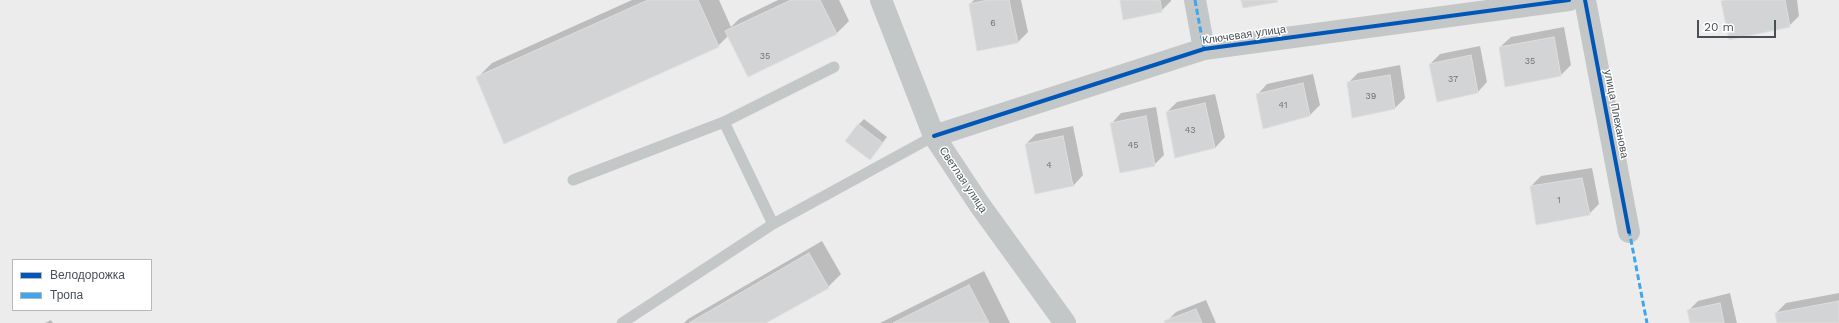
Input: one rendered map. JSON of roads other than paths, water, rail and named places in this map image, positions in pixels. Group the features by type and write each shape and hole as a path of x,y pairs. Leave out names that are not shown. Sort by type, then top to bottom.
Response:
{"street":[{"name":"Светлая улица","path":"881,0 934,136 979,204 1065,323"},
{"path":"1195,0 1204,49"},
{"name":"Ключевая улица","path":"934,136 1204,49 1569,0"},
{"name":"улица Плеханова","path":"1585,0 1629,232"}],"lane":[{"path":"573,180 724,122 834,67"},
{"path":"724,122 773,224"},
{"path":"622,323 773,224 934,136"}]}
